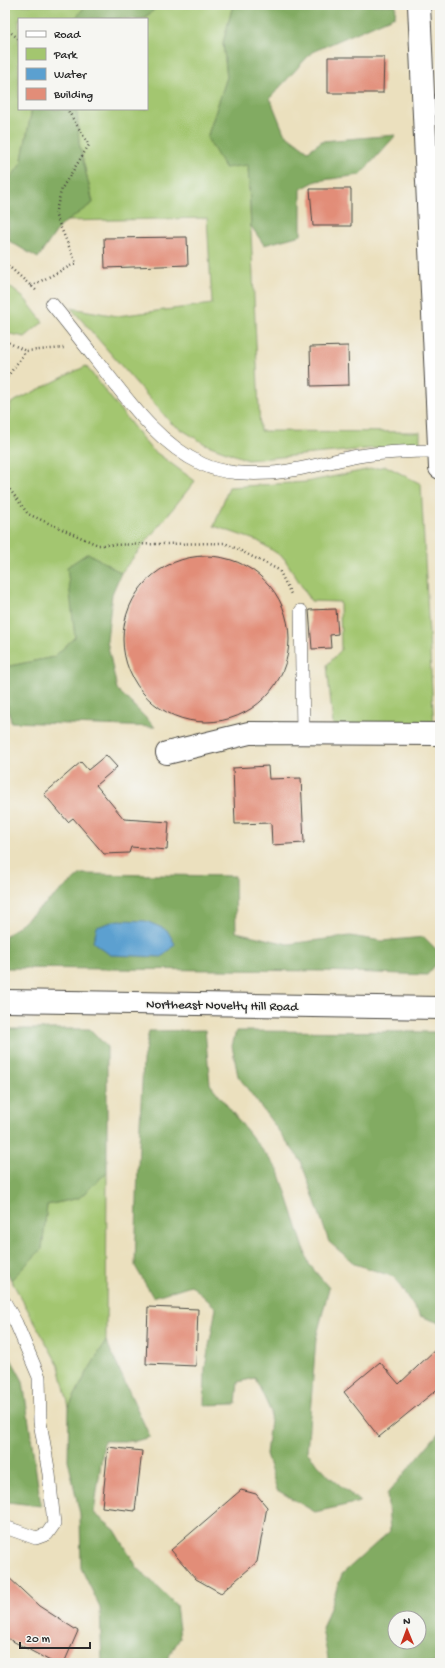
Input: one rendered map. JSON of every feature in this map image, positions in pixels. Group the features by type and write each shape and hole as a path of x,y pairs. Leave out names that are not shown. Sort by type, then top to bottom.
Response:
{"street":[{"path":"419,5 440,460"},
{"path":"167,753 249,733 440,734"},
{"name":"Northeast Novelty Hill Road","path":"5,1000 440,1008"}],"lane":[{"path":"52,304 128,400 155,431 183,454 204,465 232,473 272,472 304,468 359,456 403,451 440,460"},
{"path":"301,611 303,733"},
{"path":"5,1303 16,1323 39,1377 40,1422 49,1474 54,1524 47,1534 36,1538 5,1527"}],"path":[{"path":"5,28 18,38"},
{"path":"5,263 31,286 76,263 55,214 62,188 89,145 68,110"},
{"path":"5,341 26,351 86,347"},
{"path":"5,380 26,351"},
{"path":"5,483 28,514 98,545 225,544 279,570 301,611"}],"green space":[{"path":"5,5 86,5 76,18 18,18 18,110 32,110 21,164 6,184 5,95 8,73 5,73"},
{"path":"86,5 157,5 152,12 143,18 76,18"},
{"path":"157,5 233,5 223,43 227,77 207,138 248,165 260,431 420,432 420,444 248,460 205,444 171,423 71,308 117,316 212,304 207,218 67,221 93,202 79,143 77,110 148,110 148,18 143,18 152,12"},
{"path":"233,5 396,5 395,16 312,52 270,98 284,133 308,151 322,141 396,135 360,175 316,181 301,189 301,235 264,245 251,226 248,165 225,168 207,138 227,77 223,43"},
{"path":"32,110 77,110 79,143 93,203 60,226 38,258 9,241 6,184 21,164"},
{"path":"5,283 25,299 43,322 25,337 5,333"},
{"path":"86,366 150,448 195,481 121,573 88,553 68,567 75,637 54,657 5,667 5,429 11,403"},
{"path":"386,466 421,484 434,729 333,725 327,665 341,650 340,602 311,601 284,558 258,541 214,526 229,487 306,482"},
{"path":"88,553 121,573 112,594 107,641 117,689 155,727 11,722 5,694 5,667 54,657 75,637 67,567"},
{"path":"81,874 235,876 236,932 288,944 350,936 382,941 424,937 440,953 440,960 427,975 324,971 5,968 5,937"},
{"path":"5,1029 90,1029 107,1047 107,1172 79,1198 47,1205 42,1249 11,1280 5,1267"},
{"path":"205,1030 210,1084 279,1171 309,1264 329,1288 316,1339 307,1452 330,1477 360,1502 315,1512 277,1490 266,1454 271,1412 255,1378 238,1382 236,1404 204,1405 205,1368 216,1308 191,1285 153,1297 135,1266 143,1061 149,1031"},
{"path":"236,1031 440,1032 440,1323 420,1316 394,1277 355,1264 329,1242 301,1161 238,1076 232,1046"},
{"path":"107,1172 106,1341 85,1376 69,1407 59,1366 11,1280 42,1249 47,1205 79,1198"},
{"path":"106,1341 150,1437 136,1441 104,1441 94,1513 115,1530 137,1567 176,1605 180,1638 165,1663 102,1663 100,1607 81,1568 80,1514 68,1460 69,1407 85,1376"},
{"path":"5,1348 23,1381 41,1506 8,1502 5,1499"},
{"path":"440,1431 440,1663 329,1663 322,1629 342,1574 390,1531 387,1494"}],"water":[{"path":"118,920 146,921 167,930 175,944 162,957 110,955 93,942 97,927"}],"building":[{"path":"328,57 384,57 383,93 328,93"},
{"path":"310,189 351,189 351,226 313,226"},
{"path":"187,237 188,265 105,268 104,238"},
{"path":"348,346 349,385 311,386 310,347"},
{"path":"206,556 230,560 245,566 258,575 270,587 279,600 285,615 289,639 285,663 279,678 270,691 258,703 245,712 230,718 206,722 182,718 167,712 154,703 142,691 133,678 127,663 123,639 127,615 133,600 142,587 154,575 167,566 182,560"},
{"path":"336,609 338,634 330,635 331,648 312,649 309,610"},
{"path":"106,755 117,767 96,785 124,819 169,822 167,850 131,847 129,853 104,854 73,818 68,822 44,794 81,762 88,770"},
{"path":"268,766 269,779 301,778 304,843 272,845 271,823 235,824 233,768"},
{"path":"148,1307 198,1309 196,1366 146,1364"},
{"path":"437,1348 440,1353 440,1387 379,1437 344,1392 380,1362 399,1384"},
{"path":"108,1447 142,1451 135,1511 102,1507"},
{"path":"241,1490 256,1494 267,1507 257,1562 221,1593 196,1579 171,1550"},
{"path":"5,1574 39,1606 78,1631 64,1663 54,1663 5,1637"}]}
